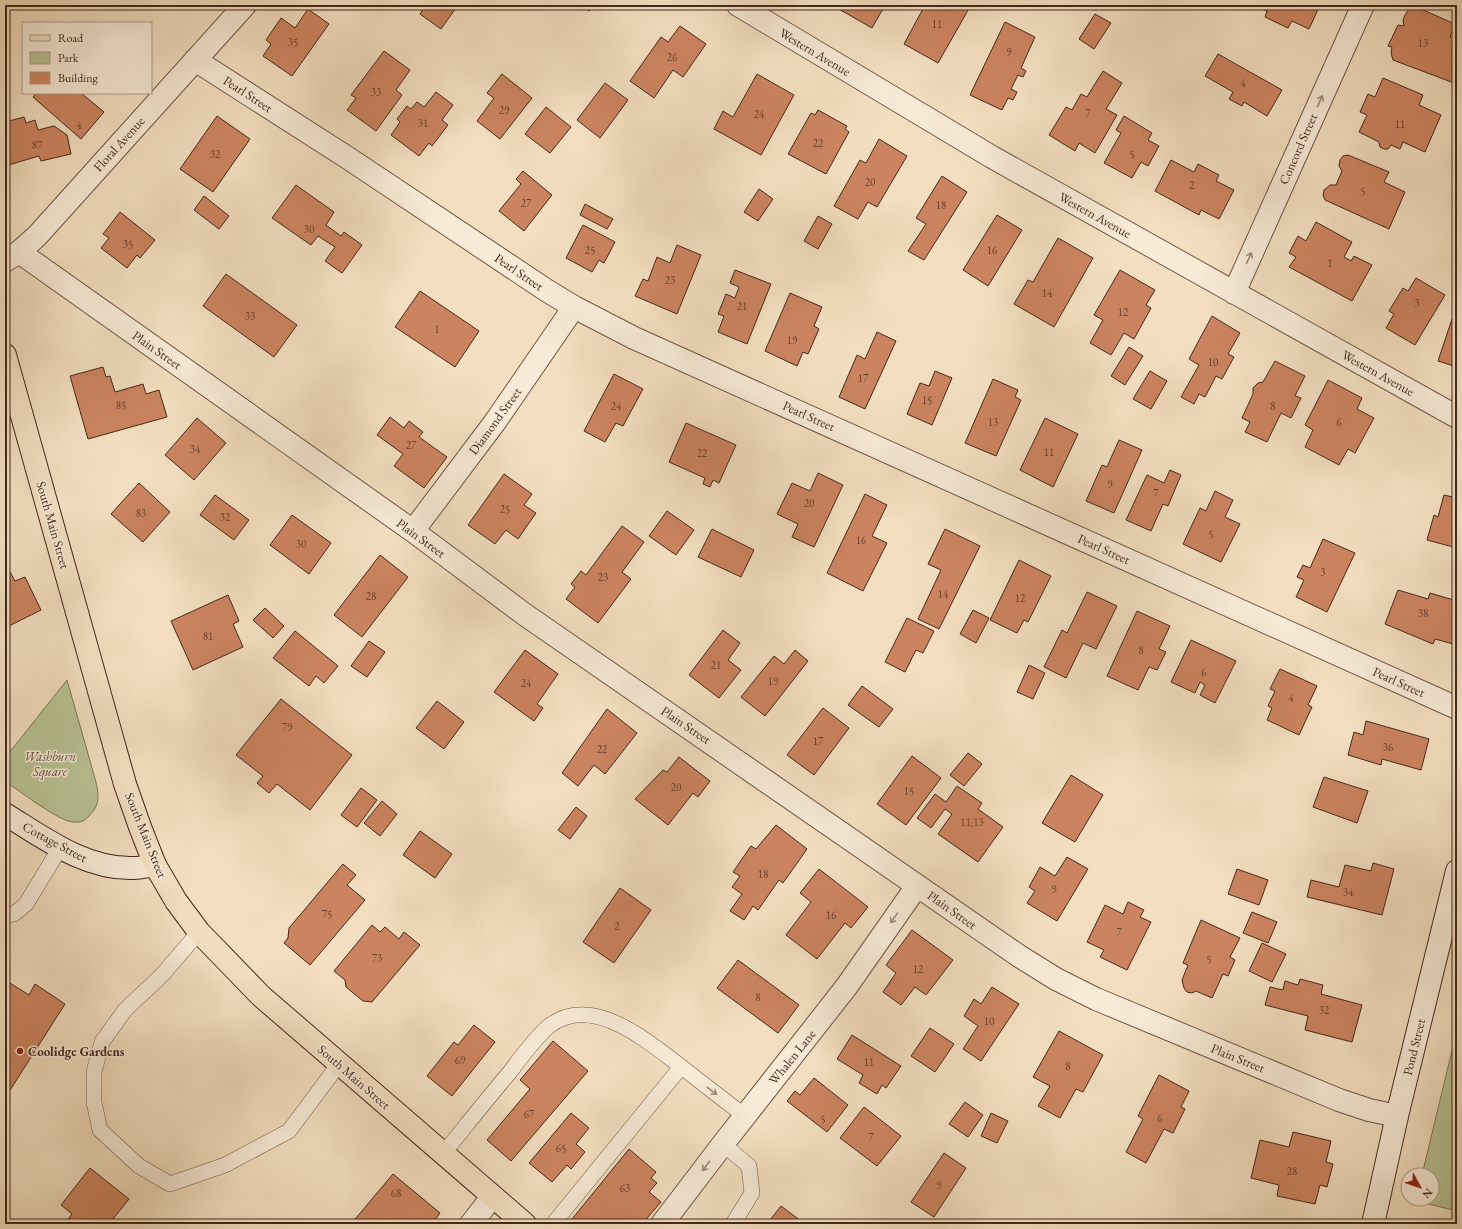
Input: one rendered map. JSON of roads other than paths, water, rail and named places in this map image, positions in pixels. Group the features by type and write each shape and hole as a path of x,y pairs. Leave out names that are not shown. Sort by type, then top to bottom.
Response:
{"main road":[{"name":"South Main Street","path":"5,355 125,784 155,865 176,901 199,932 261,996 524,1224"}],"street":[{"name":"Floral Avenue","path":"12,257 37,236 245,5"},
{"name":"Western Avenue","path":"738,5 992,157 1457,417"},
{"name":"Concord Street","path":"1234,293 1362,5"},
{"name":"Pearl Street","path":"195,60 348,158 540,286 574,307 634,338 1457,708"},
{"name":"Plain Street","path":"12,257 413,531 524,614 790,797 834,829 1019,956 1056,979 1096,999 1339,1100 1369,1110 1397,1116"},
{"name":"Diamond Street","path":"413,531 496,422 574,307"},
{"name":"Cottage Street","path":"5,814 60,848 91,862 113,867 134,868 155,865"},
{"name":"Pond Street","path":"1376,1223 1397,1116 1457,872"},
{"name":"Whalen Lane","path":"662,1224 722,1144 847,986 917,886"},
{"path":"471,1224 492,1197"}],"lane":[{"path":"5,915 14,914 26,904 60,848"},
{"path":"199,932 162,975 125,1010 102,1042 94,1072 94,1102 100,1130 139,1166 170,1184 225,1165 289,1131 339,1064"},
{"path":"443,1154 532,1043 550,1026 566,1018 582,1014 600,1017 623,1026 642,1038 745,1116"},
{"path":"553,1224 681,1067"},
{"path":"722,1144 749,1166 752,1193 733,1224"}],"place":[{"name":"Coolidge Gardens","path":"20,1051"}],"park label":[{"name":"Washburn Square","path":"50,764"}]}
